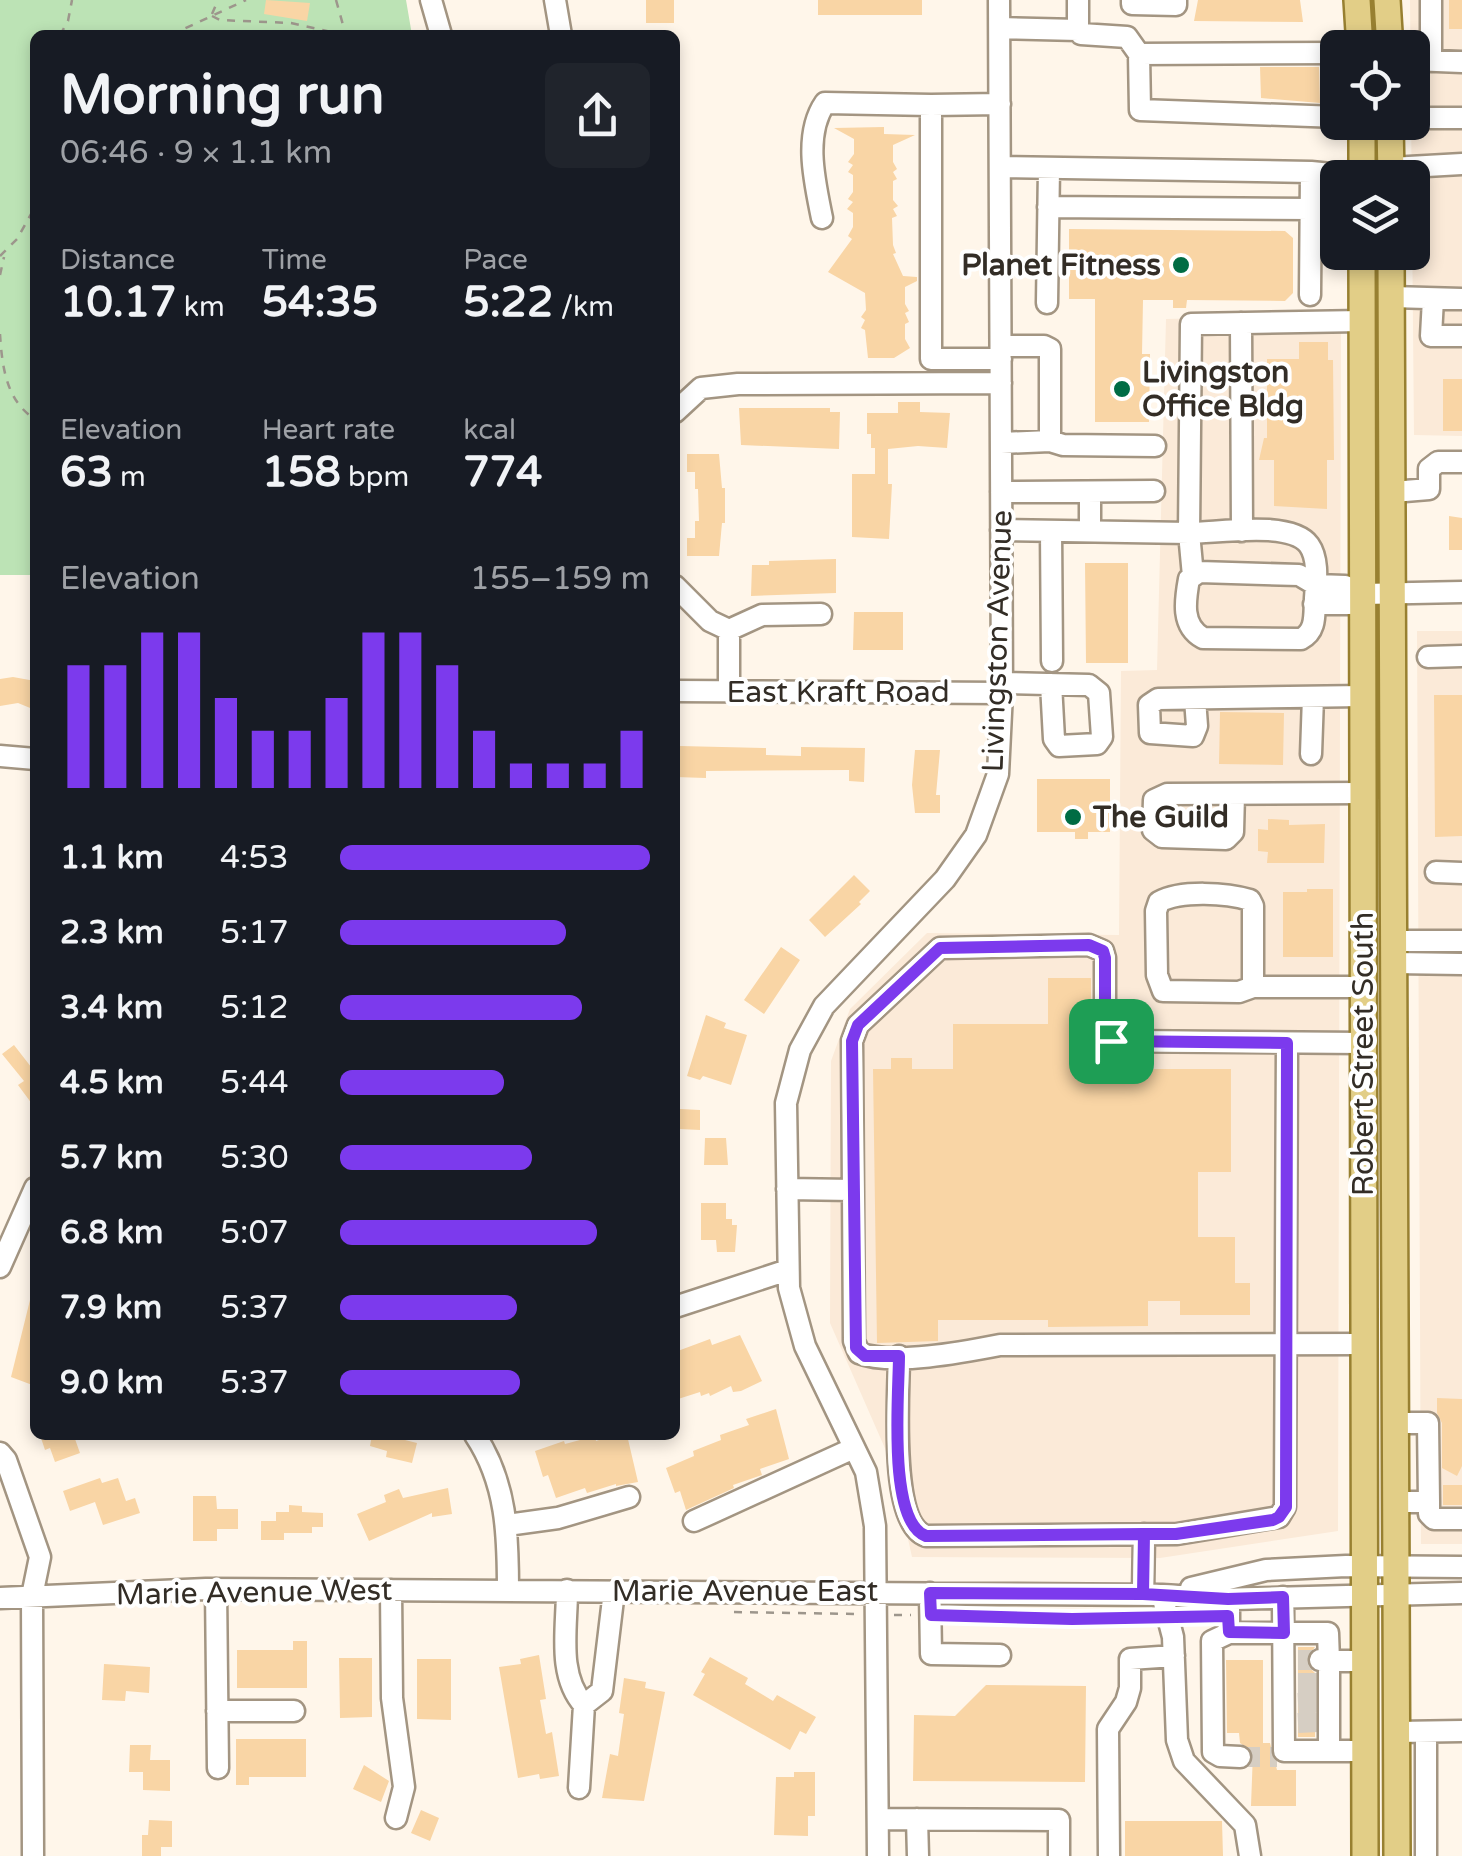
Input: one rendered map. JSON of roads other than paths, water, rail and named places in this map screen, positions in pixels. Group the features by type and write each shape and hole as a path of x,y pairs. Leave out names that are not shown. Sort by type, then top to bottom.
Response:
{"main road":[{"path":"1357,0 1359,30"},
{"path":"1386,0 1388,30"},
{"name":"Robert Street South","path":"1362,270 1364,1856"},
{"name":"Robert Street South","path":"1391,270 1397,1856"}],"street":[{"path":"431,0 439,30"},
{"path":"555,0 560,30"},
{"name":"Livingston Avenue","path":"878,1856 876,1526 866,1472 805,1346 789,1288 786,1103 800,1050 824,1006 945,879 976,836 998,774 1002,688 1000,0"},
{"path":"1078,0 1080,34 1127,37 1140,54 1140,110 1320,117"},
{"path":"1132,0 1132,4 1176,5 1176,0"},
{"path":"1426,30 1431,0"},
{"path":"1000,28 1078,30"},
{"path":"1140,54 1320,53"},
{"path":"1430,60 1462,62"},
{"path":"822,218 813,170 816,120 824,103 1000,104"},
{"path":"931,105 931,359 1044,346 1050,349 1050,441"},
{"path":"1430,118 1462,118"},
{"path":"1430,168 1457,164"},
{"path":"1000,167 1320,173"},
{"path":"1047,303 1049,168"},
{"path":"1310,295 1311,172"},
{"path":"1048,207 1310,209"},
{"path":"1392,297 1462,298"},
{"path":"1433,299 1431,336 1462,336"},
{"path":"1193,576 1189,533 1191,324 1362,321"},
{"path":"1241,323 1242,531"},
{"path":"680,407 701,388 738,384 1001,383"},
{"path":"1001,443 1155,446"},
{"path":"1393,492 1429,489 1429,469 1438,462 1462,462"},
{"path":"1001,492 1154,491"},
{"path":"1090,492 1090,531"},
{"path":"1001,530 1242,531 1296,534 1308,544 1314,554 1315,595 1310,633 1302,639 1204,638 1196,634 1186,618 1189,579 1199,572 1299,575 1315,595 1349,604 1363,594 1462,592"},
{"path":"1051,531 1052,662"},
{"path":"680,591 710,621 729,630"},
{"path":"729,630 762,614 821,614"},
{"path":"728,691 729,630"},
{"path":"1428,657 1462,656"},
{"name":"East Kraft Road","path":"680,691 1002,688 1051,684"},
{"path":"1195,699 1363,696"},
{"path":"1312,754 1313,697"},
{"path":"0,756 30,759"},
{"path":"1234,794 1363,793"},
{"path":"1436,872 1462,873"},
{"path":"1253,987 1250,900 1240,896 1177,896 1159,902 1157,975 1163,991 1362,986"},
{"path":"1394,952 1462,941"},
{"path":"1362,1043 1111,1041 1105,1026 1105,958 1098,948 940,948 854,1032 853,1190 856,1348 865,1356 942,1356 1000,1346 1363,1344"},
{"path":"1394,952 1462,964"},
{"path":"899,1356 898,1465 909,1520 918,1533 1176,1534 1273,1520 1284,1513 1287,1043"},
{"path":"787,1189 853,1190"},
{"path":"0,1266 30,1199"},
{"path":"680,1305 788,1270"},
{"path":"1394,1423 1428,1423 1429,1514 1434,1518 1462,1518"},
{"path":"478,1440 499,1482 508,1525 508,1590"},
{"path":"694,1521 854,1448"},
{"path":"0,1454 6,1460 40,1557 32,1596 34,1856"},
{"path":"508,1525 558,1518 629,1497"},
{"path":"1395,1502 1429,1502"},
{"path":"1144,1534 1157,1602 1174,1656 1176,1740 1184,1761 1245,1825 1250,1856"},
{"name":"Marie Avenue East","path":"1157,1602 1266,1570 1462,1567"},
{"path":"216,1589 218,1768"},
{"name":"Marie Avenue West","path":"0,1598 216,1589 508,1590"},
{"path":"391,1590 392,1709 404,1787 396,1818"},
{"name":"Marie Avenue East","path":"508,1590 877,1592 1157,1602 1462,1593"},
{"path":"567,1590 566,1668 571,1690 584,1705 579,1788"},
{"path":"584,1705 602,1691 614,1590"},
{"path":"930,1593 932,1654 1000,1655"},
{"path":"1283,1597 1284,1633 1291,1660 1291,1703 1281,1754 1364,1751"},
{"path":"1228,1599 1229,1632"},
{"path":"1240,1756 1213,1752 1212,1641 1229,1632 1328,1633 1324,1661 1330,1751"},
{"path":"1108,1856 1108,1729 1126,1702 1130,1659 1174,1656"},
{"path":"1324,1661 1363,1661"},
{"path":"217,1711 294,1711"},
{"path":"1396,1732 1462,1731"},
{"path":"1426,1732 1426,1856"},
{"path":"878,1819 1059,1820 1059,1856"},
{"path":"916,1819 918,1856"}],"tunnel":[{"path":"1298,1660 1320,1660"},
{"path":"1298,1683 1320,1683"},
{"path":"1298,1703 1320,1702"},
{"path":"1298,1723 1320,1722"},
{"path":"1240,1757 1277,1757"}],"place":[{"name":"Planet Fitness","path":"1181,265"},
{"name":"Livingston Office Bldg","path":"1122,389"},
{"name":"The Guild","path":"1073,817"}]}
